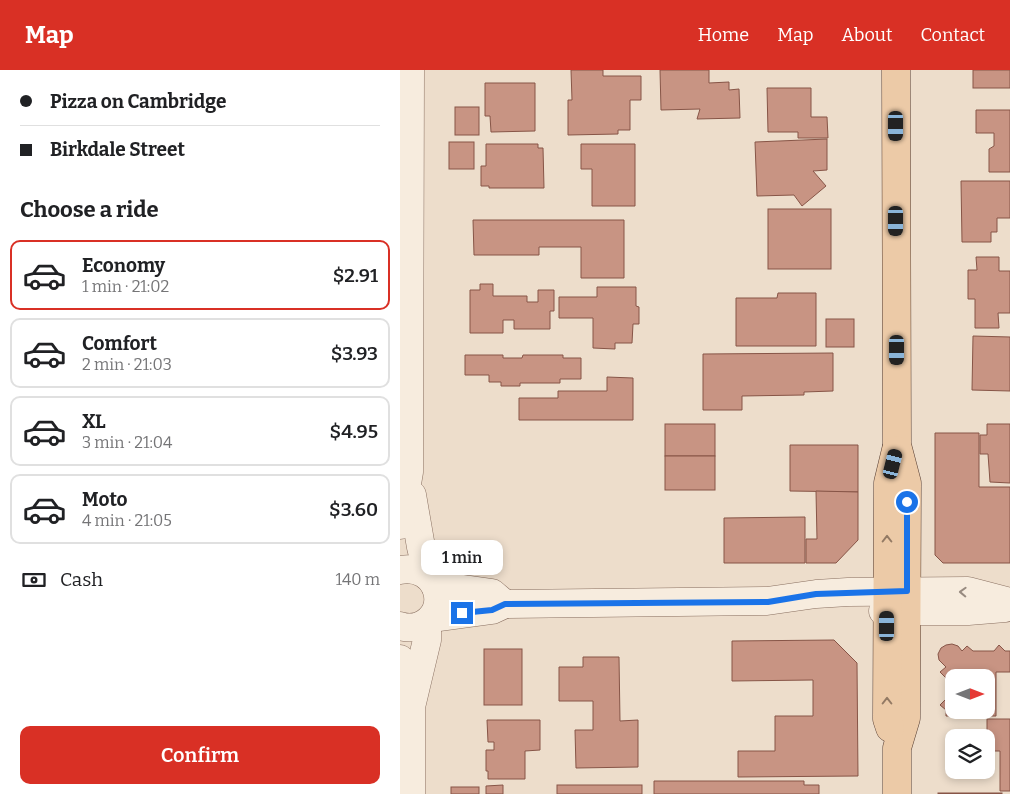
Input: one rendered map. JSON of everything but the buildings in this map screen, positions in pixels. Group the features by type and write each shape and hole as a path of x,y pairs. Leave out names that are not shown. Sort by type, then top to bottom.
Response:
{"main road":[{"path":"896,70 897,445 888,483 897,601 887,719 897,748 897,794"}],"street":[{"path":"410,70 409,472 417,530 438,602 430,620 411,707"},
{"path":"400,524 409,472"},
{"path":"400,570 409,568 419,570 432,580 492,593 505,604"},
{"path":"400,626 416,627 430,620 492,610 505,604 768,602 816,611 968,591 1010,602"},
{"path":"897,601 968,611 1010,607"},
{"path":"400,659 411,707 411,794"}],"route":[{"path":"462,613 492,610 505,604 768,602 816,594 907,591 907,502"}]}
